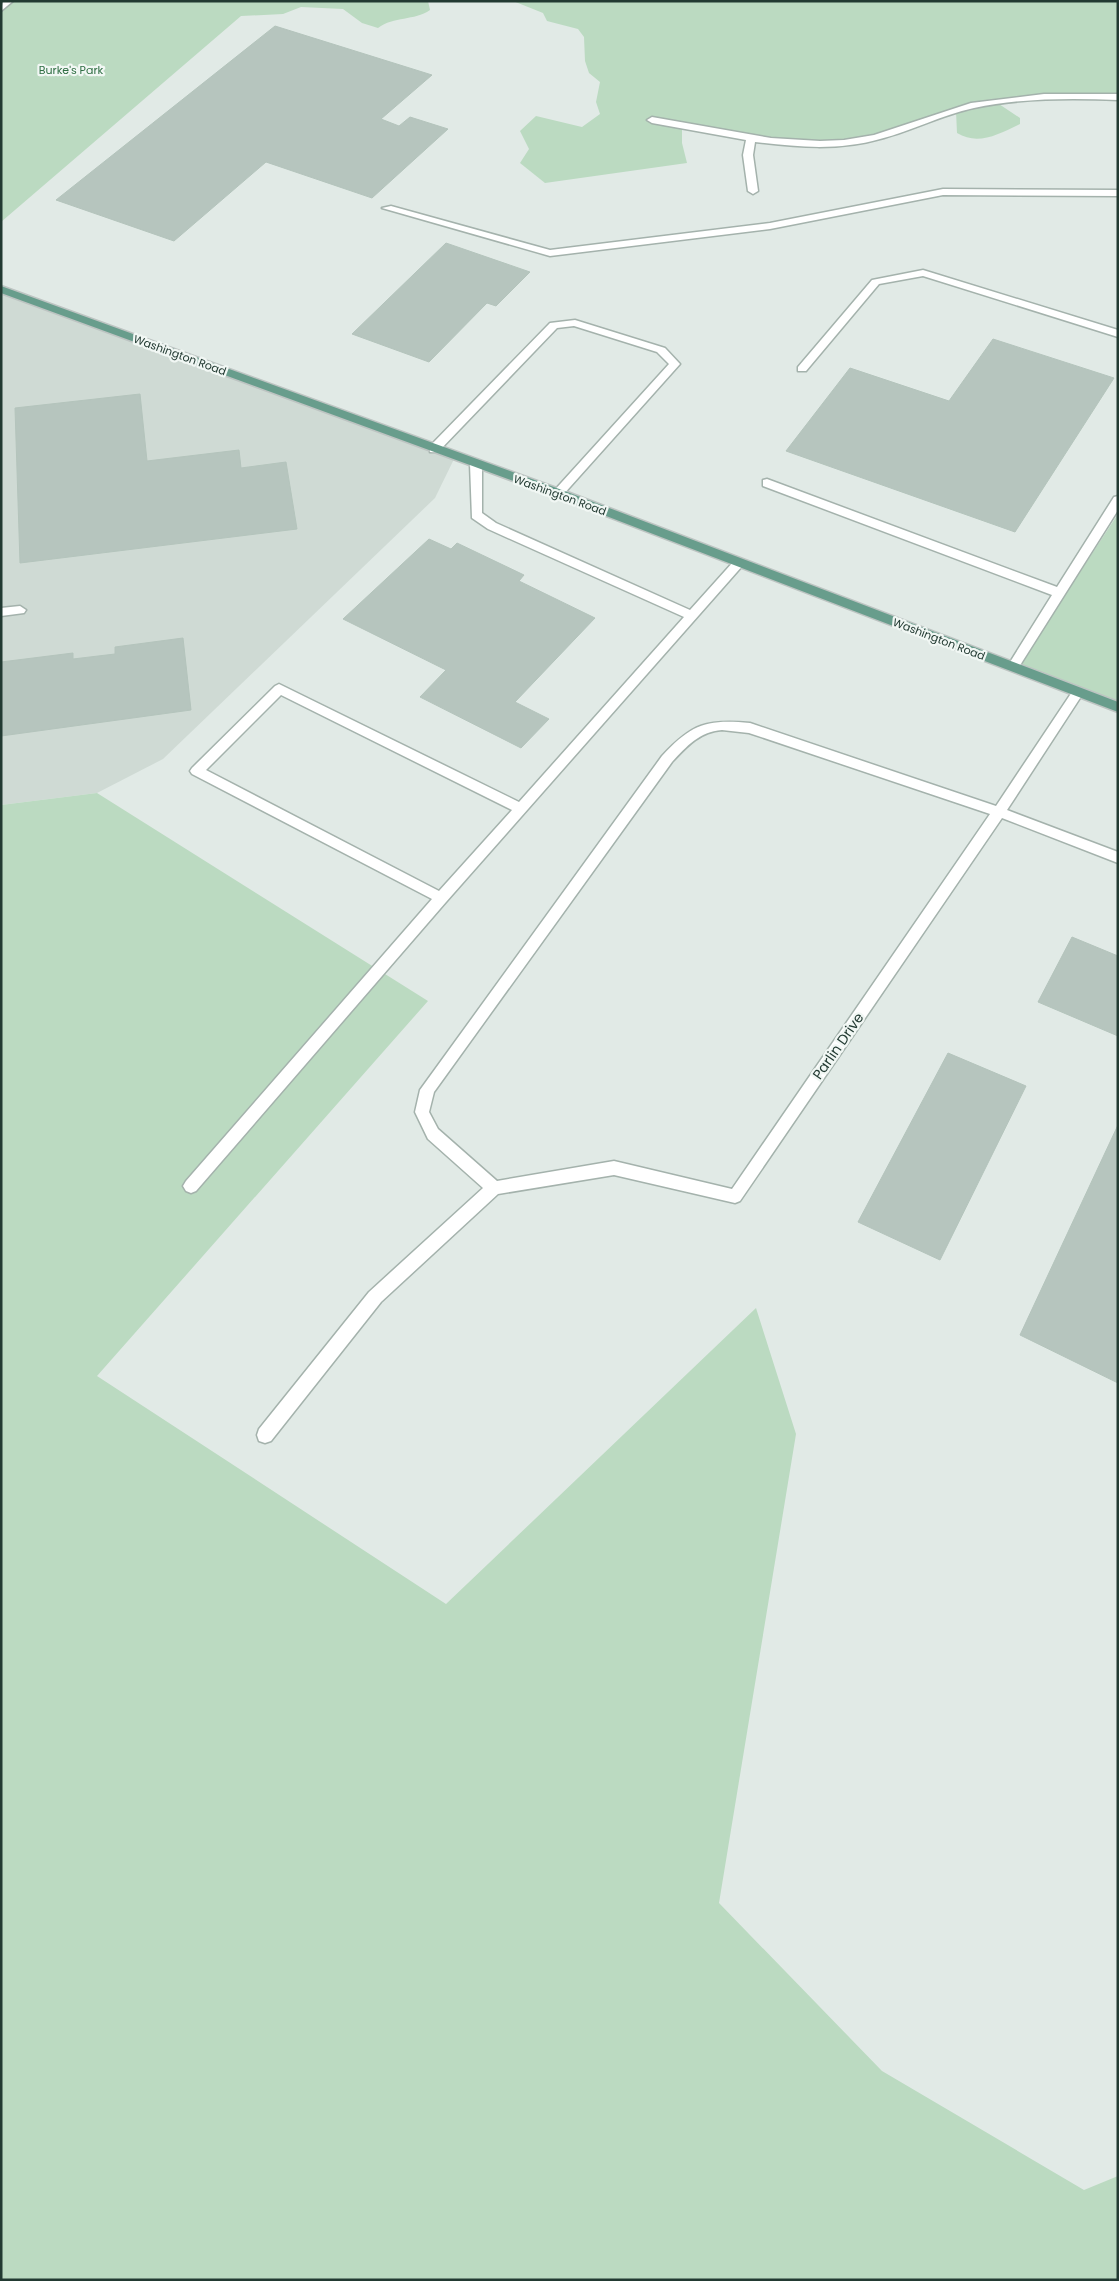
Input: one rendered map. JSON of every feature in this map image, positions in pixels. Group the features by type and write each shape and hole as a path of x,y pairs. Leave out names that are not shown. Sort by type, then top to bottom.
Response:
{"main road":[{"name":"Washington Road","path":"1,289 558,494 1118,707"}],"street":[{"path":"1,8 9,1"},
{"path":"652,120 778,141 843,144 873,139 971,106 1048,96 1118,97"},
{"path":"751,136 748,155 753,191"},
{"path":"387,208 550,253 770,226 943,192 1118,193"},
{"path":"802,369 876,282 923,273 1118,334"},
{"path":"434,449 554,325 575,323 662,350 674,364 558,494"},
{"path":"476,464 476,515 492,526 692,616"},
{"path":"766,483 1060,593"},
{"path":"1013,667 1118,500"},
{"path":"191,1186 520,808 738,564"},
{"path":"1,612 20,610"},
{"path":"441,898 197,771 279,690 520,808"},
{"name":"Parlin Drive","path":"494,1188 614,1168 735,1196 999,812 1078,692"},
{"path":"265,1435 375,1297 494,1188 433,1134 422,1112 427,1090 667,759 699,728 722,725 750,728 999,812 1118,858"}],"shaded area":[{"path":"1,289 455,457 435,498 163,759 97,793 1,805"}],"green space":[{"name":"Burke's Park","path":"1,1 428,1 430,10 417,16 384,24 378,28 362,23 343,9 301,7 283,14 241,16 1,222"},
{"path":"513,1 1118,1 1118,97 1097,96 996,102 1020,118 1020,124 996,135 981,139 965,137 957,133 956,111 901,130 843,144 777,141 682,125 682,143 687,163 545,183 520,163 529,149 520,131 536,116 582,127 600,114 596,102 600,82 589,73 585,61 584,37 578,29 547,21 543,13"},
{"path":"1118,514 1118,707 1013,667 1059,604"},
{"path":"97,793 428,1001 97,1376 446,1604 756,1308 796,1434 719,1903 882,2071 1084,2190 1118,2176 1118,2280 1,2280 1,805"}],"building":[{"path":"275,26 432,75 381,119 399,126 410,117 448,129 372,198 266,162 174,241 56,200"},
{"path":"446,243 530,272 496,306 487,303 429,362 352,334"},
{"path":"993,339 1114,378 1015,532 786,451 850,368 949,401"},
{"path":"140,394 147,461 239,450 241,468 286,462 297,529 20,563 15,408"},
{"path":"429,539 451,549 457,543 524,575 519,581 595,618 515,702 549,719 521,748 420,697 446,670 343,619"},
{"path":"183,638 191,710 1,736 1,662 73,653 73,659 115,654 115,647"},
{"path":"1072,937 1118,956 1118,1036 1038,1002"},
{"path":"948,1053 1026,1086 940,1260 858,1222"},
{"path":"1118,1125 1118,1383 1020,1335"}]}
